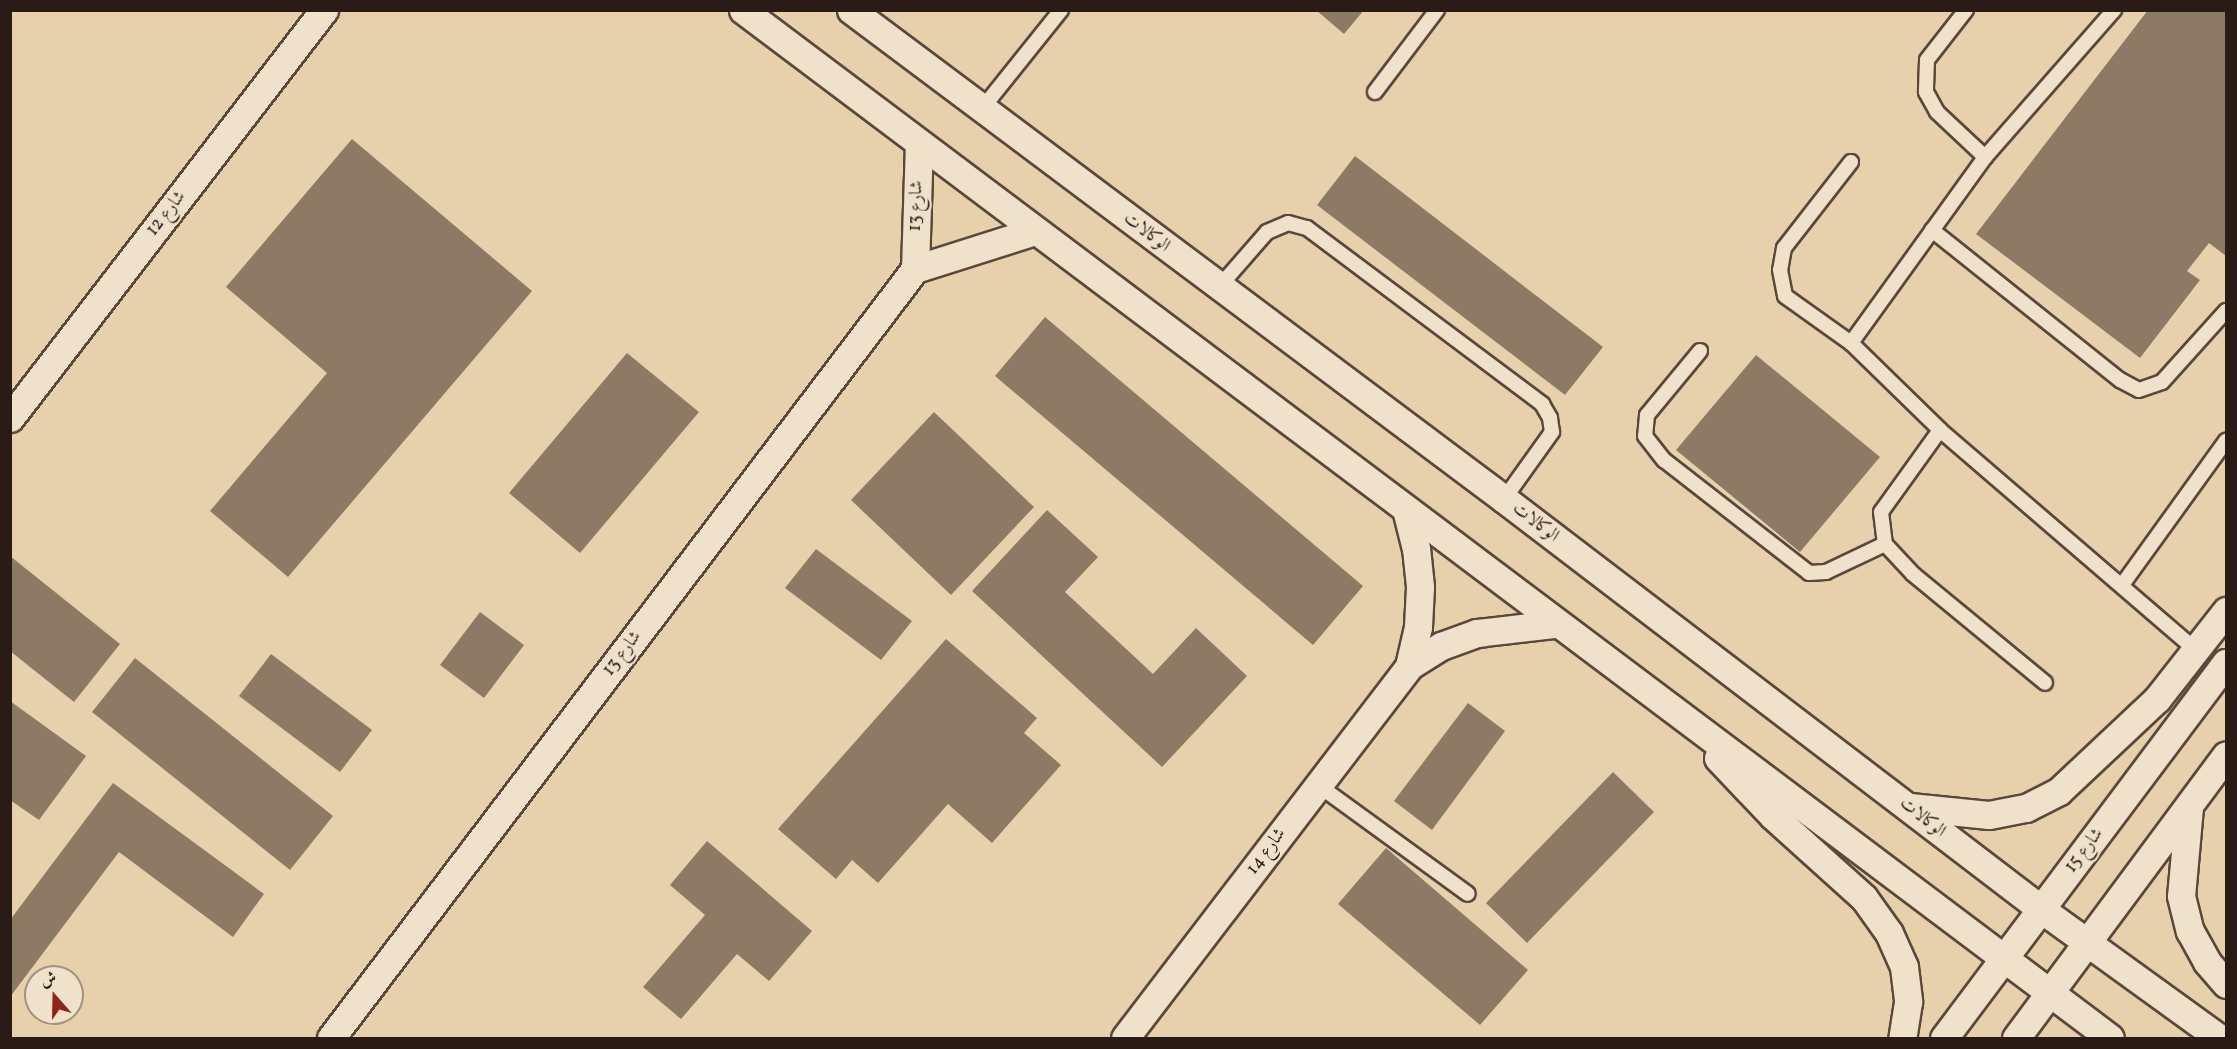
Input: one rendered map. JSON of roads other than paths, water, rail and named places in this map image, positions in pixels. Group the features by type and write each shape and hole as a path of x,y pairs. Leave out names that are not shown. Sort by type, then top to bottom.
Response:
{"street":[{"name":"شارع 12","path":"10,418 324,10"},
{"path":"743,10 1407,513 1690,722 2109,1038"},
{"name":"الوكالات","path":"850,10 1504,499 2041,909 2219,1038"},
{"name":"شارع 13","path":"331,1038 915,269 919,143"},
{"path":"915,269 1035,231"},
{"name":"شارع 14","path":"1407,513 1416,548 1420,587 1418,627 1409,666"},
{"path":"1908,806 1989,816 2026,808 2059,791 2157,699 2226,611"},
{"name":"شارع 14","path":"1125,1038 1409,666 1441,646 1477,633 1555,624"},
{"name":"شارع 15","path":"1944,1038 2226,663"},
{"path":"1690,722 1732,775 1864,898 1889,933 1904,967 1908,1002 1902,1038"},
{"path":"2016,1038 2226,755"},
{"path":"2190,803 2181,896 2190,931 2207,962 2226,984"}],"lane":[{"path":"981,110 1061,10"},
{"path":"1375,93 1437,10"},
{"path":"1966,10 1927,60 1926,92 1936,112 1985,157"},
{"path":"1851,343 1985,157 2114,10"},
{"path":"1851,162 1784,248 1780,270 1785,296 1851,343 1940,430 2196,650"},
{"path":"1219,287 1267,232 1288,223 1307,228 1542,404 1550,417 1552,432 1504,499"},
{"path":"1932,230 2120,380 2139,390 2162,382 2226,311"},
{"path":"1700,351 1647,416 1645,436 1664,460 1809,573 1826,572 1885,544"},
{"path":"1940,430 1881,512 1885,544 1913,574 2045,683"},
{"path":"2122,585 2226,441"},
{"path":"1318,785 1468,894"}]}
